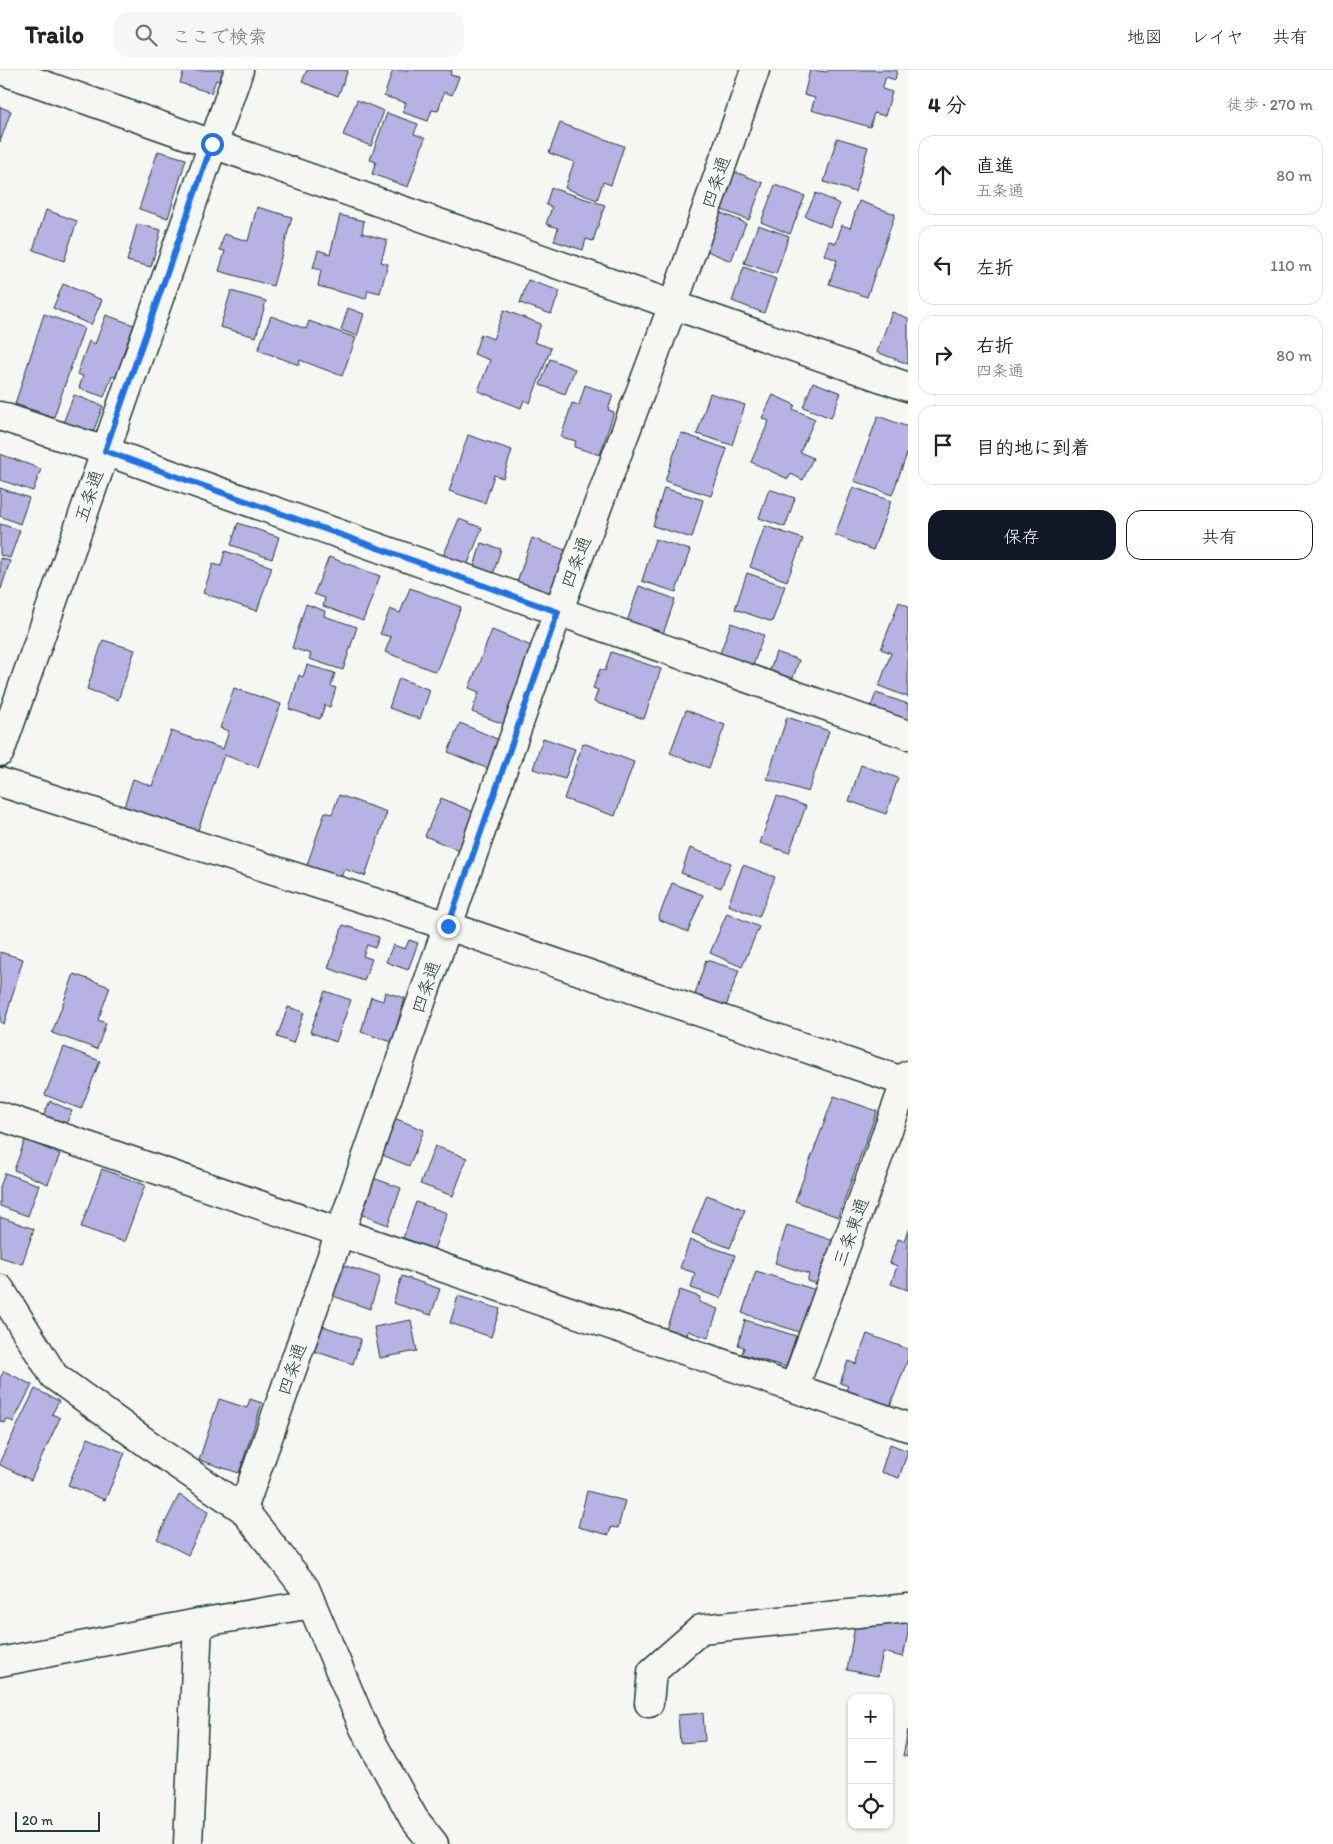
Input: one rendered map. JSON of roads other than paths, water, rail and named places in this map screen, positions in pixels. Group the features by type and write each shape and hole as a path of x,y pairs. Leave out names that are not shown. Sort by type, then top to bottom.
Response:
{"street":[{"path":"1,70 908,387"},
{"name":"五条通","path":"0,752 239,70"},
{"name":"四条通","path":"243,1509 558,612 673,305 755,70"},
{"path":"0,416 105,451 908,735"},
{"path":"0,782 448,926 907,1080"},
{"name":"三条東通","path":"794,1388 907,1080"},
{"path":"0,1116 908,1427"},
{"path":"0,1289 54,1376 155,1449 243,1509 305,1588 364,1728 414,1819 434,1844"},
{"path":"0,1662 198,1623 312,1604"},
{"path":"649,1703 652,1672 701,1629 908,1608"},
{"path":"188,1844 198,1623"}]}
